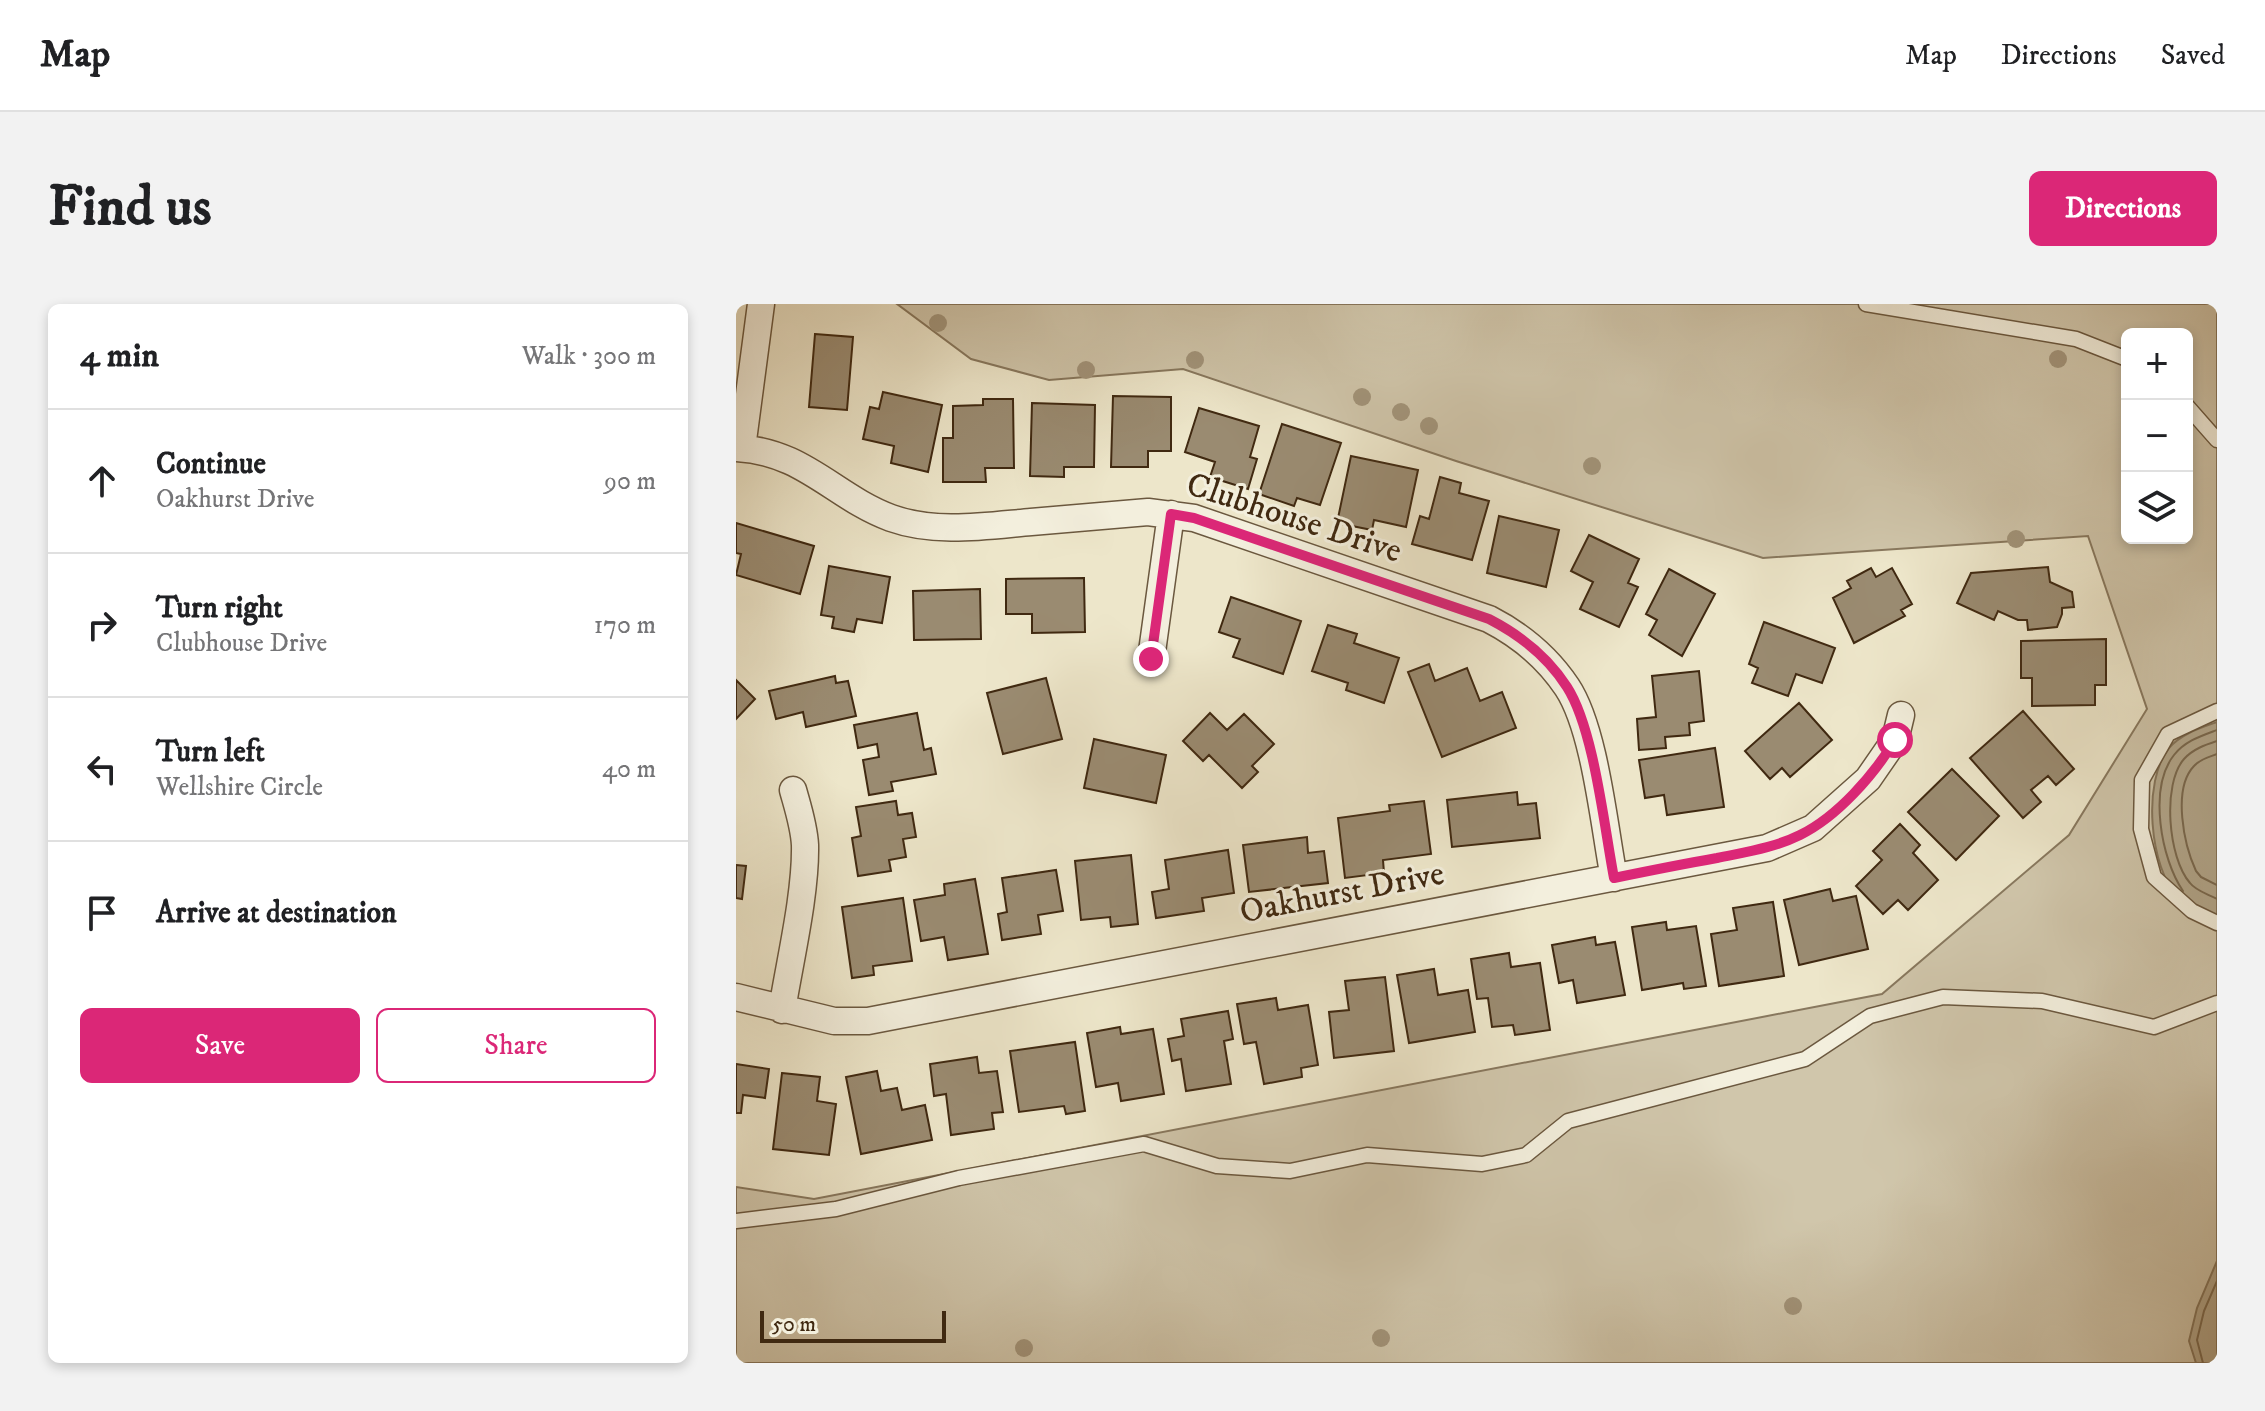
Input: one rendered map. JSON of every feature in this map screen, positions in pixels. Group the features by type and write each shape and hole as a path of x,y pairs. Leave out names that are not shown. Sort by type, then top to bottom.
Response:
{"street":[{"name":"Clubhouse Drive","path":"761,304 739,448 779,457 811,470 867,507 892,518 937,528 1148,512 1194,518 1489,619 1523,639 1541,655 1568,688 1583,724 1614,878"},
{"path":"1151,659 1171,514"},
{"name":"Oakhurst Drive","path":"736,997 834,1021 868,1021 1767,848 1813,828 1868,779 1882,763 1895,740 1901,715"},
{"path":"782,1010 805,845 802,819 793,790"}],"lane":[{"path":"1866,304 2076,339 2121,357"},
{"path":"2193,413 2217,440"},
{"path":"2217,711 2168,734 2142,780 2141,829 2154,877 2192,911 2217,923"},
{"path":"736,1221 836,1209 959,1178 1144,1144 1217,1166 1290,1171 1367,1155 1482,1164 1526,1155 1568,1121 1805,1059 1870,1016 1943,997 2042,1001 2154,1027 2217,1003"}],"shaded area":[{"path":"897,304 2217,304 2217,1363 736,1363 736,1187 814,1199 1882,994 2069,835 2147,709 2088,536 1763,558 1456,461 1183,369 1049,380 971,359"}],"water":[{"path":"2217,722 2217,919 2183,902 2169,885 2156,846 2152,802 2160,763 2169,748 2185,735"},
{"path":"2217,1261 2217,1363 2196,1363 2189,1341 2197,1308"}],"building":[{"path":"815,334 853,337 847,410 809,407"},
{"path":"883,392 942,405 928,472 891,463 894,446 863,439 870,407 879,409"},
{"path":"1113,396 1171,397 1171,451 1148,451 1148,467 1111,467"},
{"path":"983,399 1013,399 1014,468 985,468 986,482 943,482 943,438 953,438 953,406 983,405"},
{"path":"1032,403 1095,405 1094,467 1064,467 1064,477 1030,476"},
{"path":"1199,408 1259,426 1250,457 1257,459 1248,489 1210,477 1215,462 1185,452"},
{"path":"1282,424 1341,443 1320,505 1297,498 1294,506 1259,494"},
{"path":"1351,456 1418,470 1406,527 1374,520 1372,530 1337,523"},
{"path":"1440,477 1461,483 1459,493 1489,501 1472,560 1412,544 1420,516 1429,519"},
{"path":"1499,516 1559,530 1546,587 1487,573"},
{"path":"736,523 814,546 800,594 736,575 741,554 736,553"},
{"path":"1589,535 1639,559 1628,583 1638,587 1619,627 1580,609 1593,582 1571,571"},
{"path":"829,566 890,577 882,623 857,619 854,632 832,628 834,617 821,615"},
{"path":"2048,567 2050,582 2072,592 2074,607 2062,608 2057,627 2028,630 2027,620 2018,620 1998,611 1994,620 1957,603 1971,573"},
{"path":"1871,568 1876,577 1892,568 1912,604 1901,610 1905,616 1854,643 1833,598 1851,588 1847,581"},
{"path":"1669,569 1715,594 1682,656 1649,635 1657,620 1646,614"},
{"path":"1084,578 1085,632 1032,633 1032,614 1006,614 1006,579"},
{"path":"980,589 981,639 914,640 913,591"},
{"path":"1231,597 1301,621 1283,674 1233,657 1240,639 1219,632"},
{"path":"1764,622 1835,648 1822,683 1796,674 1788,696 1752,683 1758,668 1749,664"},
{"path":"1328,625 1357,634 1354,643 1399,658 1384,703 1346,690 1348,683 1312,671"},
{"path":"2106,639 2106,685 2095,685 2095,705 2032,706 2032,678 2021,678 2021,641"},
{"path":"1429,664 1435,681 1467,668 1480,701 1502,692 1516,728 1442,757 1408,672"},
{"path":"1699,671 1704,721 1689,723 1690,735 1665,737 1666,748 1639,750 1637,719 1656,717 1652,676"},
{"path":"835,676 836,683 848,681 856,716 806,727 803,712 776,719 769,691"},
{"path":"1046,678 1062,739 1003,754 987,693"},
{"path":"736,680 755,699 736,719"},
{"path":"1799,703 1832,740 1790,777 1782,768 1770,779 1745,751"},
{"path":"2023,711 2074,769 2056,785 2048,776 2031,790 2041,802 2023,818 1970,758"},
{"path":"917,713 924,750 931,748 936,774 891,782 893,791 869,795 863,760 879,757 877,744 858,748 854,725"},
{"path":"1210,713 1227,730 1244,714 1274,744 1252,766 1258,772 1242,788 1209,755 1203,761 1183,741"},
{"path":"1094,739 1166,755 1156,803 1084,788"},
{"path":"1715,748 1724,807 1667,815 1664,795 1645,798 1639,760"},
{"path":"1952,769 1999,816 1956,860 1908,812"},
{"path":"1517,792 1518,805 1536,803 1540,838 1452,847 1447,800"},
{"path":"896,801 898,815 912,813 916,837 903,839 906,857 889,860 891,871 858,876 852,838 861,836 856,807"},
{"path":"1424,801 1431,854 1383,860 1384,873 1345,878 1338,818 1390,811 1389,805"},
{"path":"1900,824 1920,845 1913,853 1938,880 1908,910 1898,900 1883,914 1856,886 1882,860 1873,851"},
{"path":"1307,837 1308,853 1324,851 1328,883 1249,892 1243,845"},
{"path":"1228,850 1234,893 1202,898 1204,911 1156,918 1152,892 1169,889 1165,860"},
{"path":"1131,855 1138,924 1111,927 1110,917 1081,920 1075,861"},
{"path":"736,865 746,866 742,899 736,898"},
{"path":"1056,870 1063,911 1038,915 1041,934 1002,940 998,914 1007,912 1002,878"},
{"path":"975,879 988,954 948,960 944,937 921,941 914,900 945,895 944,884"},
{"path":"1830,889 1833,901 1856,896 1868,949 1799,965 1784,900"},
{"path":"903,898 912,961 873,966 874,975 852,978 842,907"},
{"path":"1773,902 1784,976 1719,986 1711,934 1737,930 1733,908"},
{"path":"1666,922 1667,930 1696,926 1706,986 1684,989 1683,983 1642,990 1632,927"},
{"path":"1595,937 1596,945 1615,942 1625,995 1577,1003 1573,980 1559,983 1552,945"},
{"path":"1509,953 1511,967 1540,963 1550,1030 1515,1035 1513,1025 1492,1027 1488,998 1477,999 1471,959"},
{"path":"1434,969 1438,995 1468,990 1475,1032 1409,1043 1397,975"},
{"path":"1385,977 1394,1051 1334,1058 1329,1012 1349,1010 1345,981"},
{"path":"1276,998 1278,1010 1308,1005 1318,1065 1301,1068 1302,1077 1264,1084 1256,1042 1244,1044 1237,1004"},
{"path":"1228,1011 1233,1039 1224,1041 1231,1084 1186,1091 1181,1059 1172,1061 1168,1039 1184,1036 1181,1019"},
{"path":"1120,1027 1121,1034 1153,1029 1164,1094 1121,1101 1118,1083 1096,1087 1087,1033"},
{"path":"1075,1042 1085,1111 1066,1114 1064,1106 1019,1112 1010,1051"},
{"path":"977,1057 979,1073 997,1071 1003,1112 992,1113 994,1129 951,1135 946,1094 934,1096 930,1064"},
{"path":"736,1064 769,1069 765,1098 743,1095 741,1113 736,1113"},
{"path":"877,1071 881,1091 897,1088 902,1110 925,1105 932,1140 861,1154 846,1077"},
{"path":"782,1073 820,1077 817,1101 836,1104 829,1155 773,1149"}],"route":[{"path":"1151,659 1171,514 1194,518 1489,619 1523,639 1541,655 1568,688 1589,744 1614,878 1767,848 1799,836 1826,818 1868,779 1882,763 1895,740"}]}
